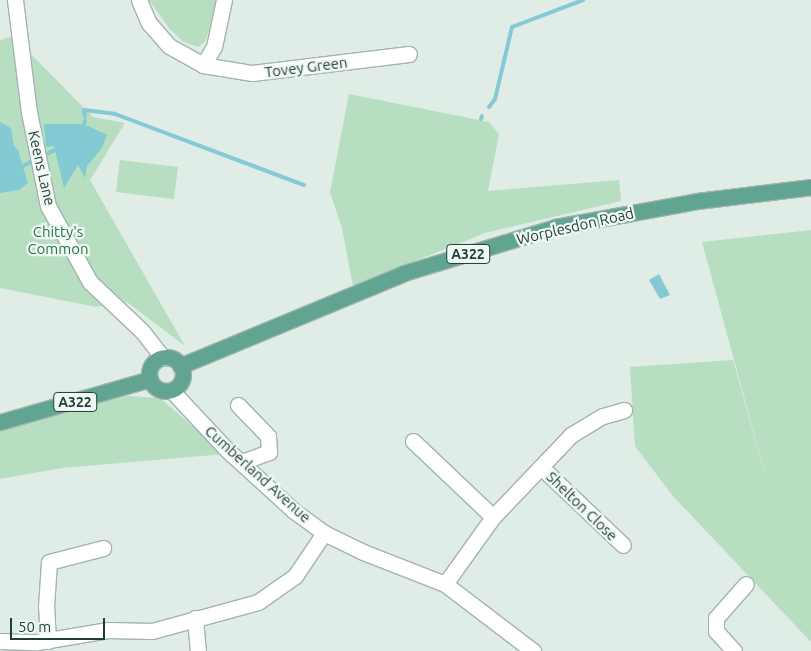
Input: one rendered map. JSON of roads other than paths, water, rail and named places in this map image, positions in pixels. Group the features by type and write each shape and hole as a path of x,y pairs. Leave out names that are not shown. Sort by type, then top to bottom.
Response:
{"main road":[{"name":"Worplesdon Road","path":"180,366 404,273 556,228 697,201 811,187"},
{"path":"163,358 174,360 180,366 182,380 172,390 161,390 150,379 153,363 163,358"},
{"name":"A322","path":"0,422 150,379"}],"street":[{"name":"Keens Lane","path":"15,0 48,206 90,282 142,331 163,358"},
{"name":"Tovey Green","path":"139,0 149,23 169,46 203,66 252,73 409,54"},
{"path":"203,66 214,47 224,0"},
{"name":"Cumberland Avenue","path":"172,390 242,462 294,510 324,533 363,552 445,584 533,651"},
{"path":"238,405 268,436 269,452 242,462"},
{"path":"445,584 493,517 571,435 603,416 624,410"},
{"path":"413,442 493,517"},
{"name":"Shelton Close","path":"541,467 623,545"},
{"path":"0,641 48,640 108,630 152,631 258,602 295,576 324,533"},
{"path":"48,640 46,607 49,562 103,548"},
{"path":"734,651 716,631 716,618 746,584"},
{"path":"195,618 198,651"}],"water":[{"path":"0,122 11,128 14,146 18,150 28,183 19,190 0,193"},
{"path":"44,124 84,124 107,135 102,148 87,166 85,178 78,165 64,188 54,146 46,147"},
{"path":"659,274 670,295 660,299 649,280"}],"waterway":[{"path":"489,107 495,99 512,27 583,0"},
{"path":"85,117 84,110 115,114 304,185"},
{"path":"41,157 55,150"},
{"path":"23,166 35,160"}],"park label":[{"name":"Chitty's Common","path":"58,240"}]}
